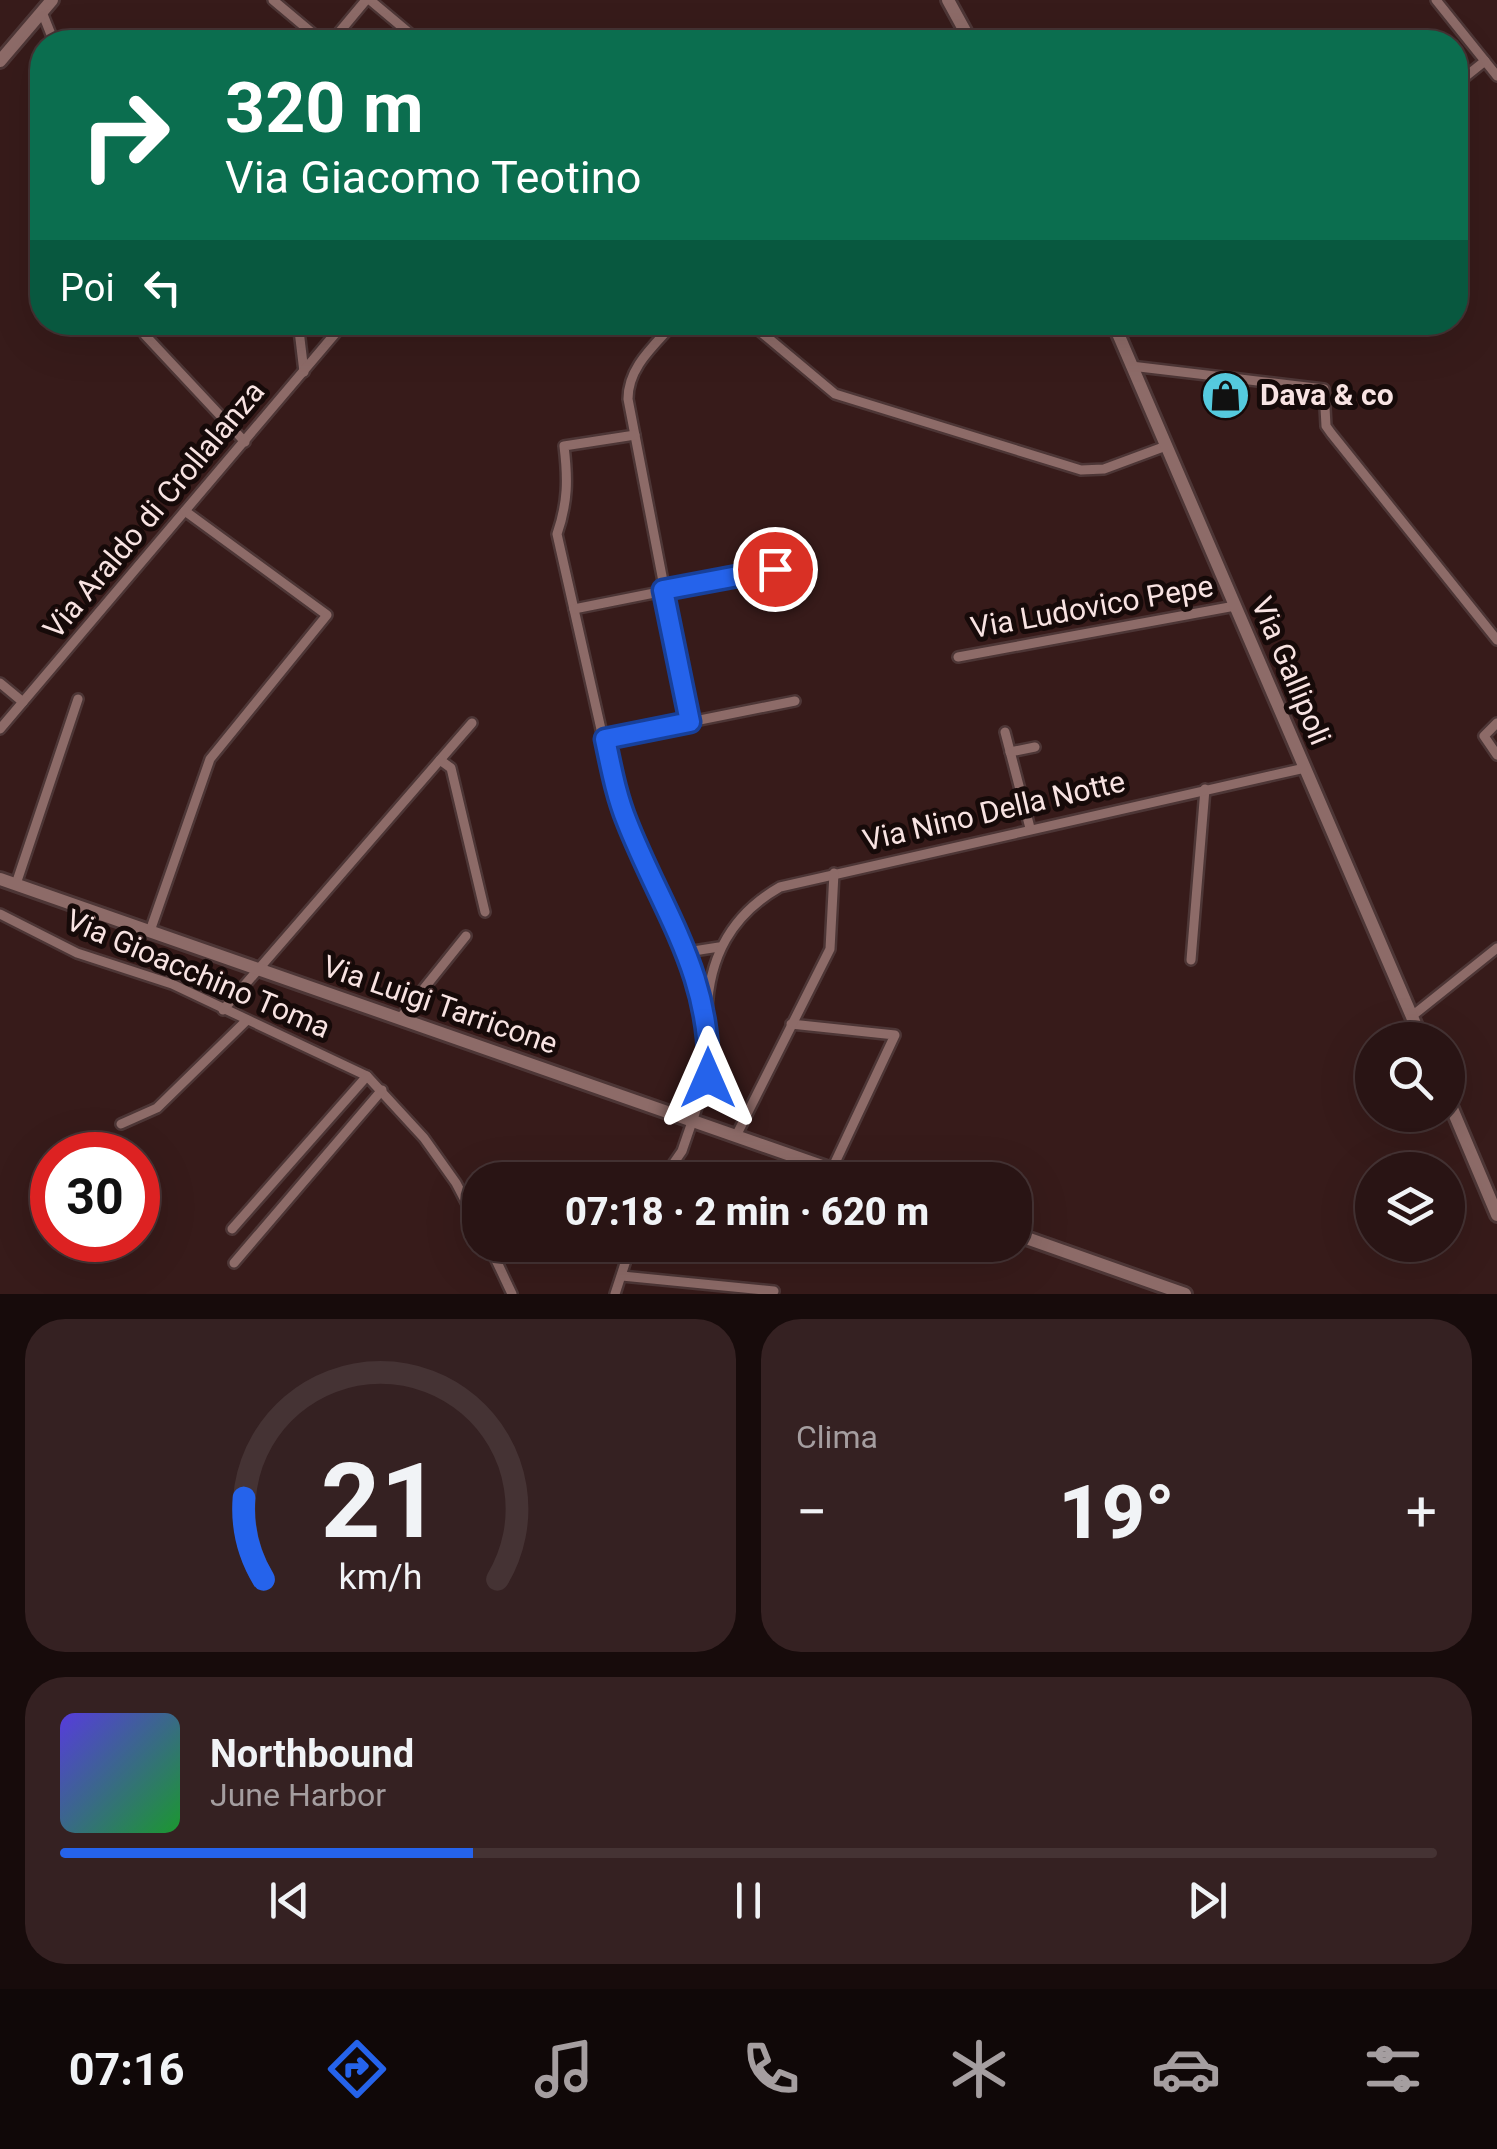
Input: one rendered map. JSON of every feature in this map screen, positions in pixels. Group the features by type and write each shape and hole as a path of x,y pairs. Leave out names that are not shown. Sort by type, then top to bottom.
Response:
{"main road":[{"path":"0,61 52,0"},
{"path":"948,0 964,30"},
{"name":"Via Gallipoli","path":"1118,335 1414,1022"},
{"name":"Via Luigi Tarricone","path":"0,878 809,1162"},
{"path":"1462,1132 1497,1215"},
{"path":"1032,1240 1185,1294"}],"street":[{"path":"273,0 309,30"},
{"path":"342,30 368,0 405,30"},
{"path":"1436,0 1460,30"},
{"path":"42,12 49,30"},
{"path":"1468,40 1497,76"},
{"path":"1468,75 1485,61"},
{"path":"145,335 245,442"},
{"path":"300,335 304,372"},
{"name":"Via Araldo di Crollalanza","path":"0,729 334,335"},
{"path":"663,335 628,382 690,722"},
{"path":"764,335 835,394 1082,470 1104,470 1166,446"},
{"path":"1132,366 1324,389 1326,426 1497,640"},
{"path":"635,435 564,446 569,486 557,534 577,608 612,778 627,823 687,952 707,1017"},
{"path":"150,931 210,758 327,615 186,510"},
{"path":"577,608 775,569"},
{"name":"Via Ludovico Pepe","path":"958,656 1235,606"},
{"path":"0,683 23,702"},
{"path":"16,884 78,699"},
{"path":"605,739 795,701"},
{"path":"223,1010 472,722"},
{"path":"1497,723 1484,736 1497,755"},
{"path":"1006,732 1030,828"},
{"path":"1010,752 1035,747"},
{"path":"440,760 451,768 485,912"},
{"name":"Via Nino Della Notte","path":"719,947 762,896 780,886 1305,768"},
{"path":"1191,960 1204,789"},
{"path":"736,1136 830,949 834,873"},
{"name":"Via Gioacchino Toma","path":"0,914 77,953 137,970 367,1076 435,1152 462,1194"},
{"path":"401,1017 466,936"},
{"path":"674,1162 694,1121 708,1078 707,1017 712,970 719,947 687,952"},
{"path":"1412,1016 1497,948"},
{"path":"121,1124 157,1108 247,1020"},
{"path":"791,1024 896,1035 836,1162"},
{"path":"232,1229 367,1076"},
{"path":"234,1263 382,1090"},
{"path":"496,1262 512,1294"},
{"path":"615,1294 626,1262"},
{"path":"622,1276 774,1291"}],"place":[{"name":"Dava & co","path":"1225,395"}],"route":[{"path":"708,1078 707,1017 687,952 627,823 612,778 605,739 690,722 663,590 775,569"}]}
